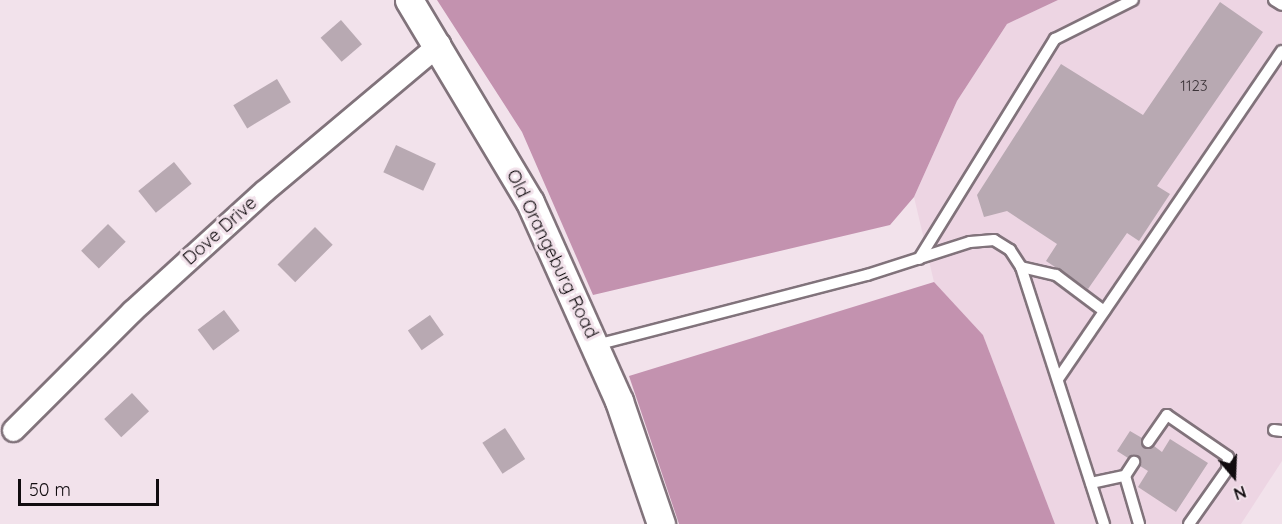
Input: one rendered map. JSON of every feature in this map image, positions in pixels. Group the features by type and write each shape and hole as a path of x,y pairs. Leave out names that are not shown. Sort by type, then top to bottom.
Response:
{"street":[{"name":"Old Orangeburg Road","path":"409,0 439,44 530,202 596,345 661,524"},
{"name":"Dove Drive","path":"7,431 132,311 255,199 439,44"}],"lane":[{"path":"919,259 1055,39 1133,0"},
{"path":"1274,0 1282,5"},
{"path":"1058,379 1282,51"},
{"path":"596,345 919,259 984,239 1003,244 1021,267 1104,524"},
{"path":"1021,267 1056,275 1104,311"},
{"path":"1148,442 1167,416 1228,457 1227,470 1189,524"},
{"path":"1090,483 1125,476 1134,462"},
{"path":"1125,476 1139,524"}],"shaded area":[{"path":"437,0 1058,0 1007,24 957,101 914,197 890,225 593,295 522,132"},
{"path":"1058,0 1282,0 1282,461 1241,524 1055,524 983,335 934,282 914,197 957,101 1007,24"},
{"path":"934,282 983,335 1055,524 679,524 629,376"}],"building":[{"path":"1220,2 1263,32 1157,186 1170,194 1139,241 1127,233 1088,289 1046,261 1057,244 1007,211 984,217 977,195 1061,64 1143,115"},
{"path":"341,20 362,44 342,62 321,38"},
{"path":"277,79 291,102 247,128 233,105"},
{"path":"396,145 436,164 423,191 383,172"},
{"path":"174,162 192,184 156,213 138,191"},
{"path":"108,224 126,242 99,269 81,251"},
{"path":"315,227 333,245 295,282 278,264"},
{"path":"224,310 240,331 213,351 198,330"},
{"path":"430,315 444,335 422,350 408,330"},
{"path":"132,393 149,411 121,437 104,419"},
{"path":"505,428 525,459 503,474 482,443"},
{"path":"1130,431 1142,438 1144,448 1154,446 1162,452 1170,439 1208,463 1176,512 1138,487 1148,471 1140,466 1138,456 1128,458 1117,451"}]}
